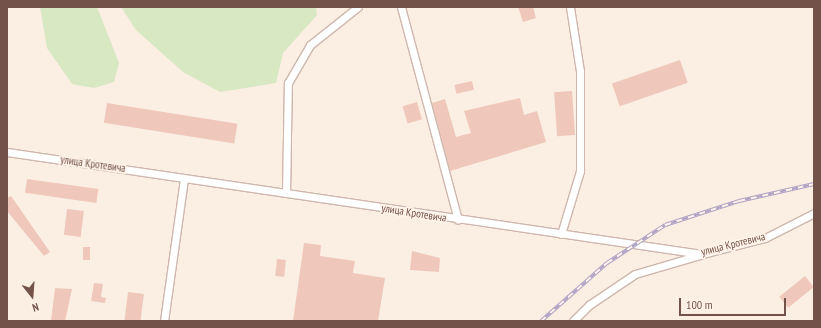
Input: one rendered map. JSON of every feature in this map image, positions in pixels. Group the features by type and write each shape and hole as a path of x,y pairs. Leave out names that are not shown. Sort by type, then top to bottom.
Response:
{"street":[{"path":"286,193 288,83 310,45 358,7"},
{"path":"401,7 458,220"},
{"path":"561,234 580,171 580,71 570,7"},
{"name":"улица Кротевича","path":"7,152 458,220 702,254 765,238 814,213"},
{"path":"164,321 184,178"},
{"path":"573,321 589,305 635,274 702,254"}],"green space":[{"path":"40,7 97,7 119,63 114,82 94,88 72,84 47,48"},
{"path":"121,7 316,7 317,15 283,53 276,83 220,92 183,72 136,30"}],"building":[{"path":"518,7 533,7 536,18 523,22"},
{"path":"680,60 688,83 620,106 612,83"},
{"path":"472,81 474,90 456,94 454,85"},
{"path":"572,91 575,135 557,136 554,92"},
{"path":"520,98 524,115 537,111 546,142 450,171 432,103 445,99 456,137 471,133 464,111"},
{"path":"417,102 422,119 408,123 403,106"},
{"path":"107,103 237,124 234,143 104,123"},
{"path":"27,179 98,189 96,203 25,193"},
{"path":"11,196 50,252 44,256 7,211 7,198"},
{"path":"67,209 84,211 81,237 64,235"},
{"path":"304,243 321,245 320,256 355,261 353,273 385,278 378,321 293,321"},
{"path":"83,247 90,247 90,260 83,260"},
{"path":"412,251 440,258 439,272 410,270"},
{"path":"277,259 286,260 284,277 275,276"},
{"path":"805,276 814,287 788,308 779,297"},
{"path":"94,283 103,284 101,297 106,298 105,303 91,301"},
{"path":"55,288 72,289 65,321 51,321"},
{"path":"128,292 144,294 141,321 124,321"}],"railway":[{"path":"541,321 607,263 665,225 739,201 814,184"}]}
